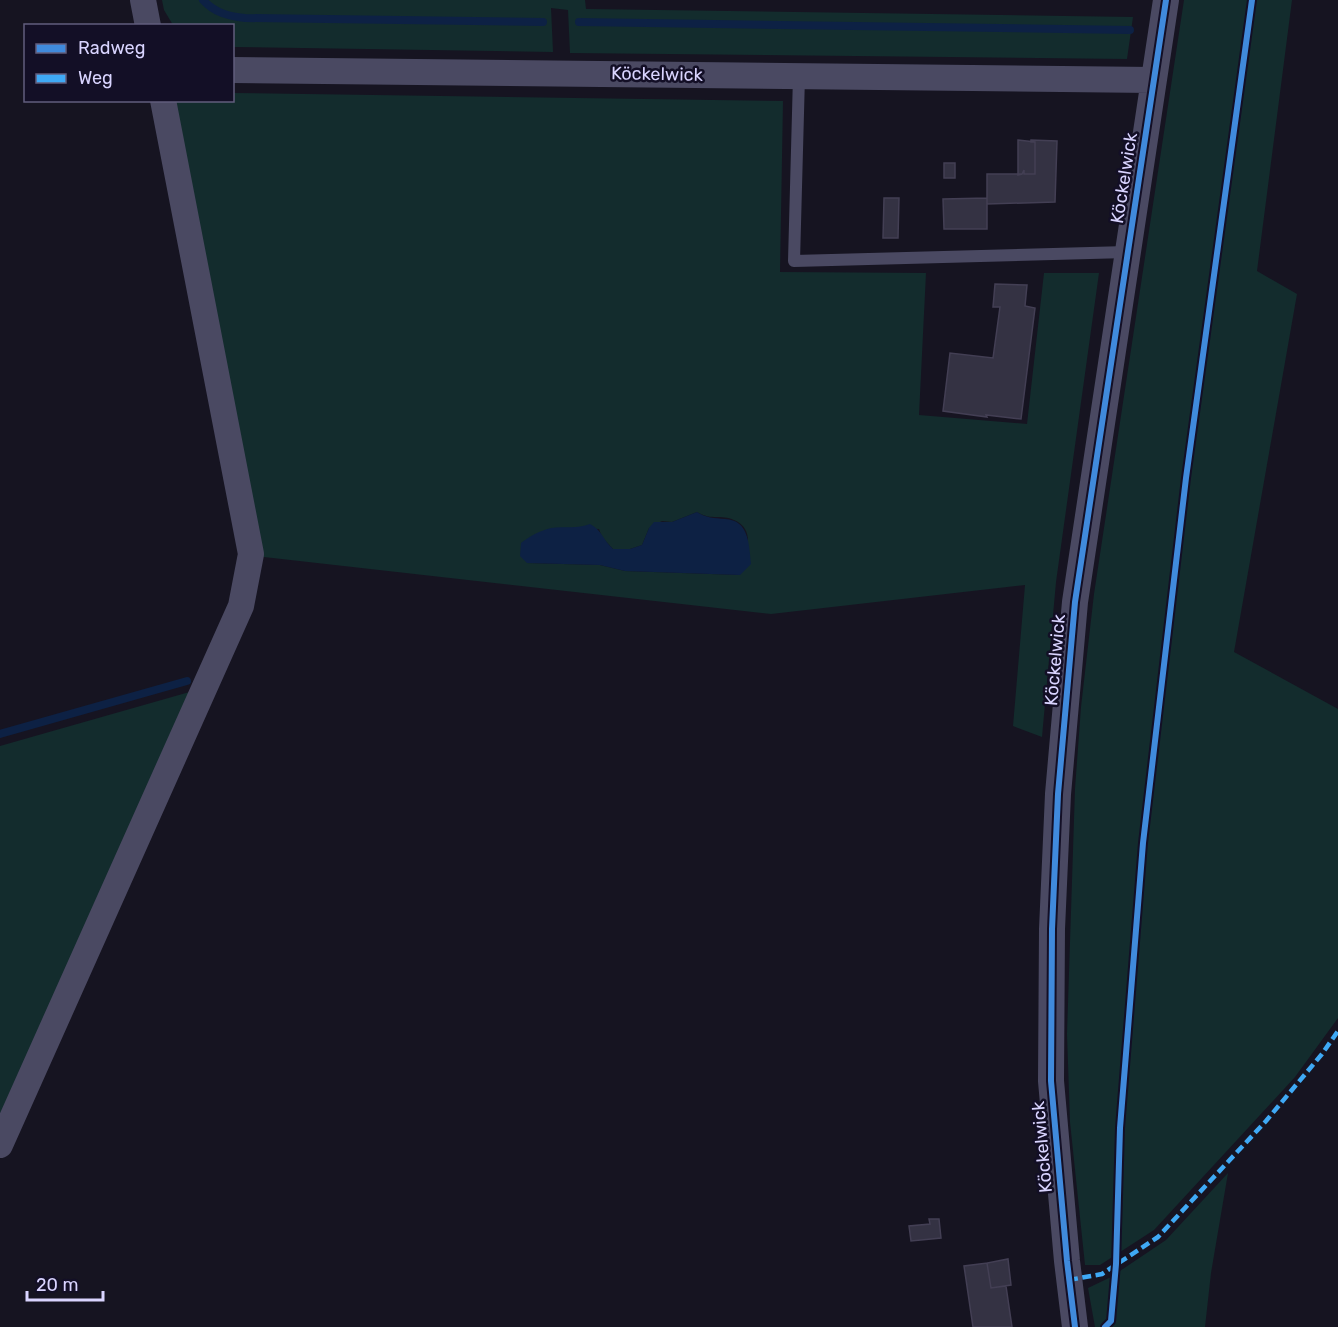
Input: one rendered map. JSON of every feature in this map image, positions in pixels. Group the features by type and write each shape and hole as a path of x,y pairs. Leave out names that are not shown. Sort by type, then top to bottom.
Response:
{"street":[{"path":"143,0 148,24"},
{"name":"Köckelwick","path":"1075,1327 1066,1261 1052,1081 1052,929 1057,817 1075,602 1166,0"},
{"name":"Köckelwick","path":"234,70 1154,80"},
{"path":"0,1145 241,606 251,554 163,102"}],"lane":[{"path":"799,76 794,261 1127,252"}],"green space":[{"path":"162,0 585,0 586,9 1133,17 1127,59 570,53 568,10 551,8 553,52 234,47 234,24 172,24 164,10"},
{"path":"1184,0 1292,0 1257,271 1297,294 1234,652 1338,709 1338,1018 1295,1077 1154,1230 1100,1265 1085,1265 1070,1122 1067,1034 1075,789 1081,707 1094,594"},
{"path":"234,93 783,101 780,272 926,273 919,415 1027,424 1044,273 1099,273 1056,582 1042,737 1013,726 1025,585 771,614 255,556 170,102 234,102","holes":["697,512 712,517 729,518 741,524 746,530 748,545 740,575 625,571 600,565 527,563 553,528 599,529 602,537 613,549 630,549 642,545 649,528 662,521 672,522"]},
{"path":"193,691 0,1127 0,746"},
{"path":"1228,1173 1211,1273 1205,1327 1095,1327 1088,1288 1111,1277 1166,1240"}],"water":[{"path":"697,512 710,517 733,520 743,528 748,541 751,564 740,575 625,571 600,565 527,563 520,556 521,543 539,532 551,528 590,524 613,549 630,549 642,545 654,522 672,522"}],"building":[{"path":"1018,140 1035,142 1035,174 1024,174 1024,170 1018,175"},
{"path":"1031,140 1057,141 1055,202 987,204 987,174 1022,174 1024,170 1024,174 1035,174 1035,142"},
{"path":"944,163 955,163 955,178 944,178"},
{"path":"884,198 899,198 898,238 883,238"},
{"path":"987,198 987,229 944,229 943,199"},
{"path":"995,284 1027,285 1025,306 1035,308 1021,419 943,411 950,353 993,358 1000,307 993,307"},
{"path":"929,1219 939,1219 941,1238 911,1241 909,1226 930,1224"},
{"path":"1008,1259 1011,1285 991,1288 987,1263"},
{"path":"987,1263 991,1288 1006,1286 1012,1327 973,1327 964,1266"}],"waterway":[{"path":"203,0 222,13 245,18 543,22"},
{"path":"579,22 1130,30"},
{"path":"0,734 187,681"}],"marked path":[{"path":"1069,1280 1102,1274 1158,1237 1266,1121 1322,1054 1338,1031"}],"cycle path":[{"path":"1075,1327 1051,1081 1052,929 1058,794 1075,602 1166,0"},
{"path":"1105,1327 1111,1321 1116,1264 1120,1128 1143,843 1186,478 1252,0"}]}
